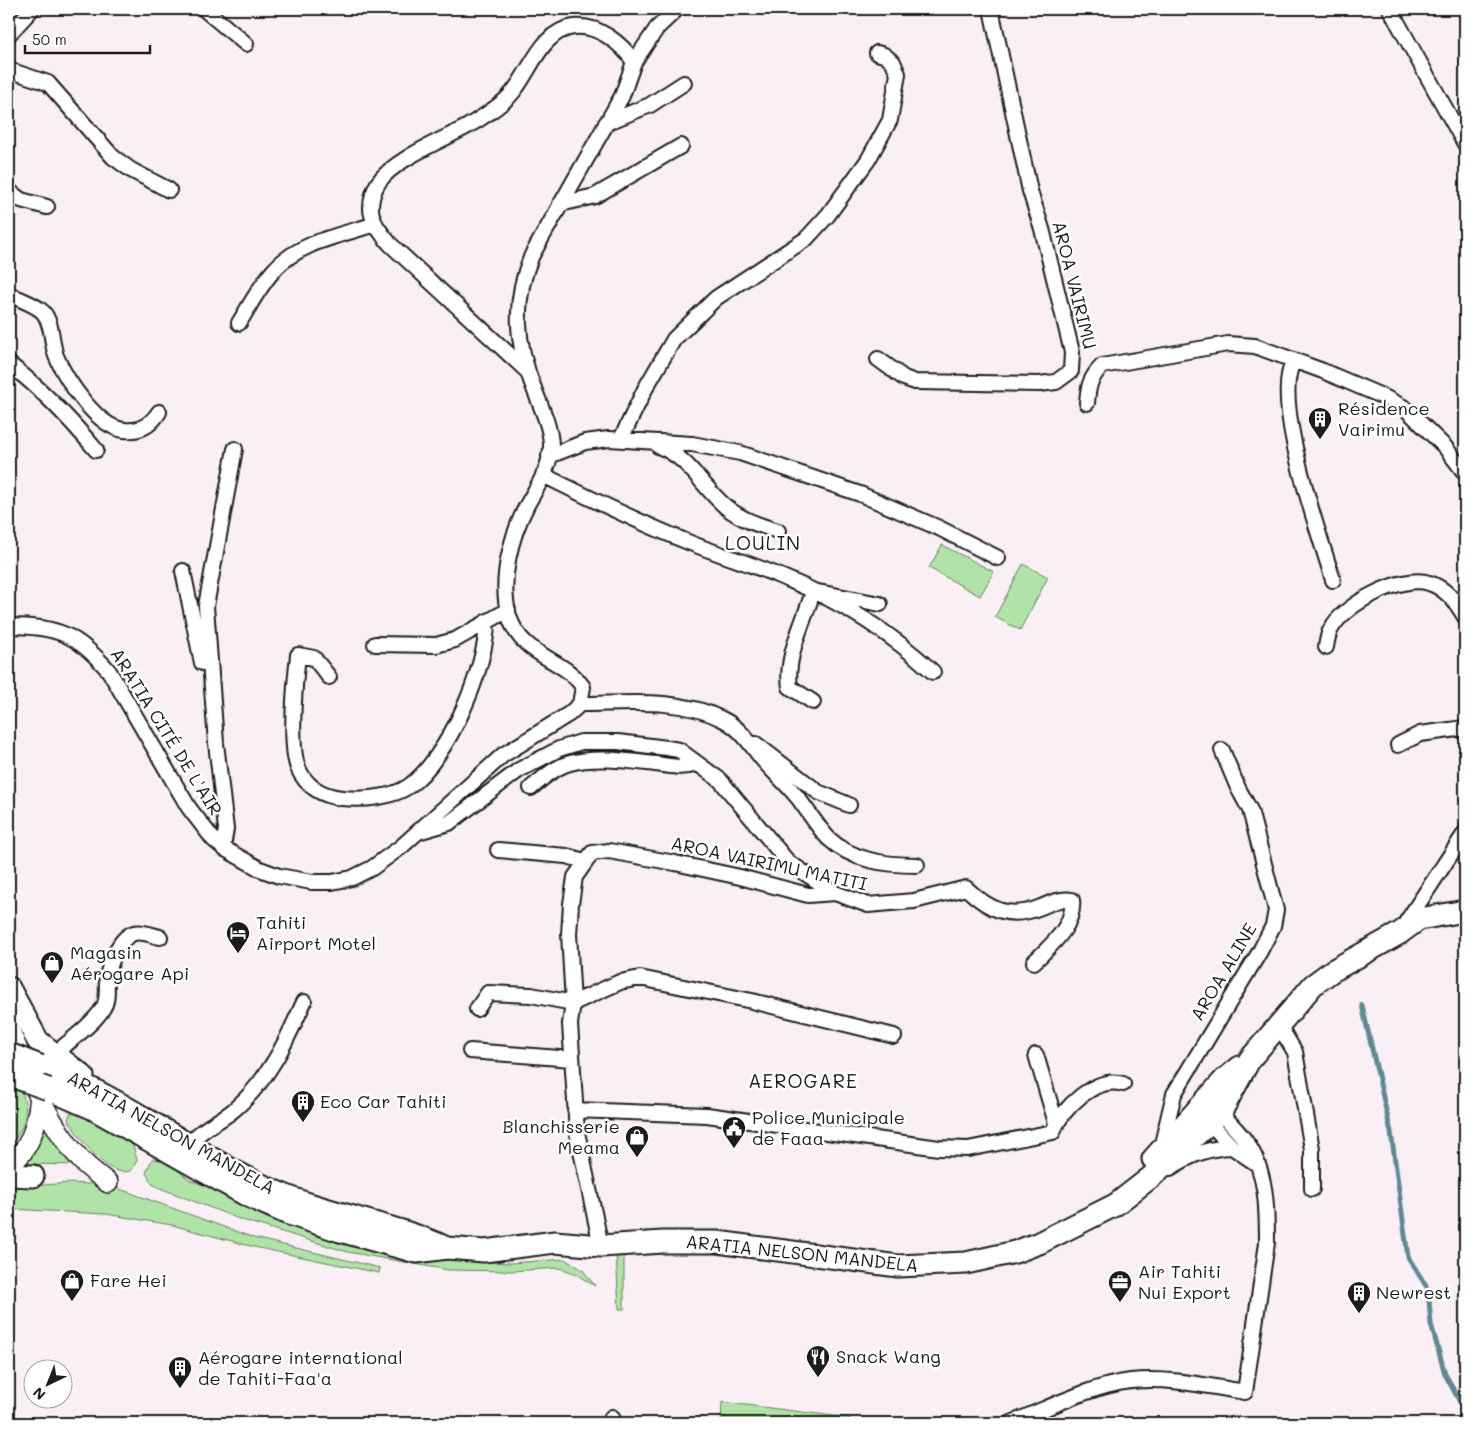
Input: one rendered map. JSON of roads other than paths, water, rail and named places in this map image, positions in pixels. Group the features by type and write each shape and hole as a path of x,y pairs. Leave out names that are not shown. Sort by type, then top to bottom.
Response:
{"main road":[{"name":"ARATIA NELSON MANDELA","path":"9,1075 44,1093 92,1108 248,1196 286,1213 416,1252 447,1248 484,1251 555,1242 601,1246 662,1242 717,1242 898,1266 939,1266 979,1261 1015,1252 1039,1243 1115,1205 1151,1177 1216,1117 1250,1059 1313,985 1332,970 1400,933 1419,919 1465,911"},
{"path":"9,988 48,1060"},
{"path":"9,1029 44,1093 68,1144 82,1162 108,1182"},
{"name":"ARATIA NELSON MANDELA","path":"9,1054 48,1060 189,1146 272,1190 330,1210 420,1236 447,1248"},
{"name":"ARATIA NELSON MANDELA","path":"1115,1205 1141,1171 1216,1089 1250,1059"},
{"path":"1216,1089 1216,1117"},
{"path":"9,1166 18,1159 28,1144 44,1093"},
{"path":"9,1175 33,1176"}],"street":[{"path":"9,34 32,9"},
{"path":"204,9 246,44"},
{"path":"677,9 657,28 634,62 622,96 532,255 522,283 518,316 519,336 526,371 548,430 551,446 543,475 519,522 511,545 506,586 508,610 520,639 532,651 569,672 578,680 583,688 580,704 680,706 722,719 738,729 768,766 798,797 827,837 839,847 872,861 894,865 917,865"},
{"name":"AROA VAIRIMU","path":"878,360 904,378 925,383 1039,384 1056,382 1071,371 1072,352 1042,229 1030,191 991,9"},
{"path":"1390,9 1465,144"},
{"path":"526,371 390,244 375,224 371,208 374,192 388,172 470,124 504,101 514,91 553,36 574,27 594,30 615,41 627,52 634,62"},
{"path":"621,439 645,390 674,339 716,298 806,239 828,215 868,160 890,120 898,74 893,62 884,55 877,54"},
{"path":"9,70 48,83 113,158 169,190"},
{"path":"606,123 650,105 684,83"},
{"path":"560,204 594,196 681,146"},
{"path":"9,192 21,200 47,207"},
{"path":"239,323 260,287 289,256 322,241 375,224"},
{"path":"9,294 42,311 49,322 56,356 90,407 107,425 119,430 132,431 143,428 154,421 159,412"},
{"path":"1087,403 1088,388 1092,376 1102,366 1228,344 1255,346 1356,385 1405,408 1445,447 1465,472"},
{"path":"1294,361 1288,370 1287,379 1290,431 1332,580"},
{"path":"9,364 32,381 60,408 96,450"},
{"path":"549,456 585,442 621,439 692,444 748,456 860,494 939,528 998,558"},
{"path":"639,439 669,450 682,459 725,506 747,522 778,531"},
{"path":"222,847 226,829 207,638 207,598 235,449"},
{"path":"543,475 626,516 688,542 787,579 838,602 902,644 933,672"},
{"path":"183,571 214,716"},
{"path":"1326,647 1331,629 1343,614 1384,589 1411,582 1428,582 1444,591 1465,617"},
{"path":"813,591 880,604"},
{"path":"813,591 790,664 788,677 790,687 813,702"},
{"path":"375,644 436,645 455,640 508,610"},
{"path":"328,677 314,658 298,655 293,744 296,763 304,779 321,793 332,797 372,798 391,793 408,786 425,770 443,745 461,714 485,647 487,621"},
{"name":"ARATIA CITÉ DE L'AIR","path":"9,626 46,627 66,634 93,652 109,671 189,808 214,840 249,864 279,876 312,882 332,882 352,878 372,868 418,832 503,755 569,714 580,704"},
{"path":"1398,745 1420,734 1465,728"},
{"path":"748,740 762,747 818,792 849,805"},
{"name":"ARATIA CITÉ DE L'AIR","path":"418,832 449,823 519,770 559,749 581,742 618,742 667,748 679,750 720,780 788,862 835,894"},
{"name":"AROA ALINE","path":"1160,1152 1174,1094 1259,953 1273,926 1276,910 1250,810 1238,788 1222,750"},
{"path":"532,788 553,770 570,763 586,761 628,762 681,769 697,764"},
{"path":"1400,933 1465,833"},
{"path":"498,850 566,856 585,861 575,877 569,934 573,1002 570,1024 577,1132 601,1246"},
{"name":"AROA VAIRIMU MATITI","path":"585,861 592,853 609,851 740,877 808,895 835,894 868,905 914,901 966,888 985,905 1006,913 1031,911 1064,899 1072,900 1071,917 1065,928 1034,962"},
{"path":"48,1060 103,1008 107,997 107,978 113,959 124,940 132,934 140,932 160,937"},
{"path":"477,1009 488,993 531,995 573,1002 620,982 640,978 752,1001 894,1036"},
{"path":"189,1146 197,1134 216,1124 252,1093 282,1050 304,1002"},
{"path":"1278,1024 1294,1052 1312,1149 1312,1189"},
{"path":"470,1050 572,1059"},
{"path":"1036,1055 1056,1123"},
{"path":"575,1110 706,1115 939,1148 968,1149 1053,1132 1056,1123 1068,1106 1082,1096 1105,1083 1123,1084"},
{"path":"1216,1117 1232,1147 1258,1165"},
{"path":"1011,1423 1110,1385 1131,1382 1179,1381 1245,1392 1267,1244 1264,1194 1258,1165 1246,1141 1216,1117"},
{"path":"1151,1177 1200,1151 1214,1147 1232,1147"}],"waterway":[{"path":"1362,1005 1391,1132 1408,1257 1428,1289 1431,1324 1445,1374 1465,1411"}],"place":[{"name":"Résidence Vairimu","path":"1320,440"},
{"name":"Tahiti Airport Motel","path":"238,954"},
{"name":"Magasin Aérogare Api","path":"52,984"},
{"name":"Eco Car Tahiti","path":"303,1123"},
{"name":"Police Municipale de Faaa","path":"734,1149"},
{"name":"Blanchisserie Meama","path":"637,1158"},
{"name":"Fare Hei","path":"72,1302"},
{"name":"Air Tahiti Nui Export","path":"1120,1303"},
{"name":"Newrest","path":"1359,1314"},
{"name":"Snack Wang","path":"818,1378"},
{"name":"Aérogare international de Tahiti-Faa'a","path":"180,1389"}],"district":[{"name":"LOULIN","path":"763,543"},
{"name":"AEROGARE","path":"803,1081"}]}
